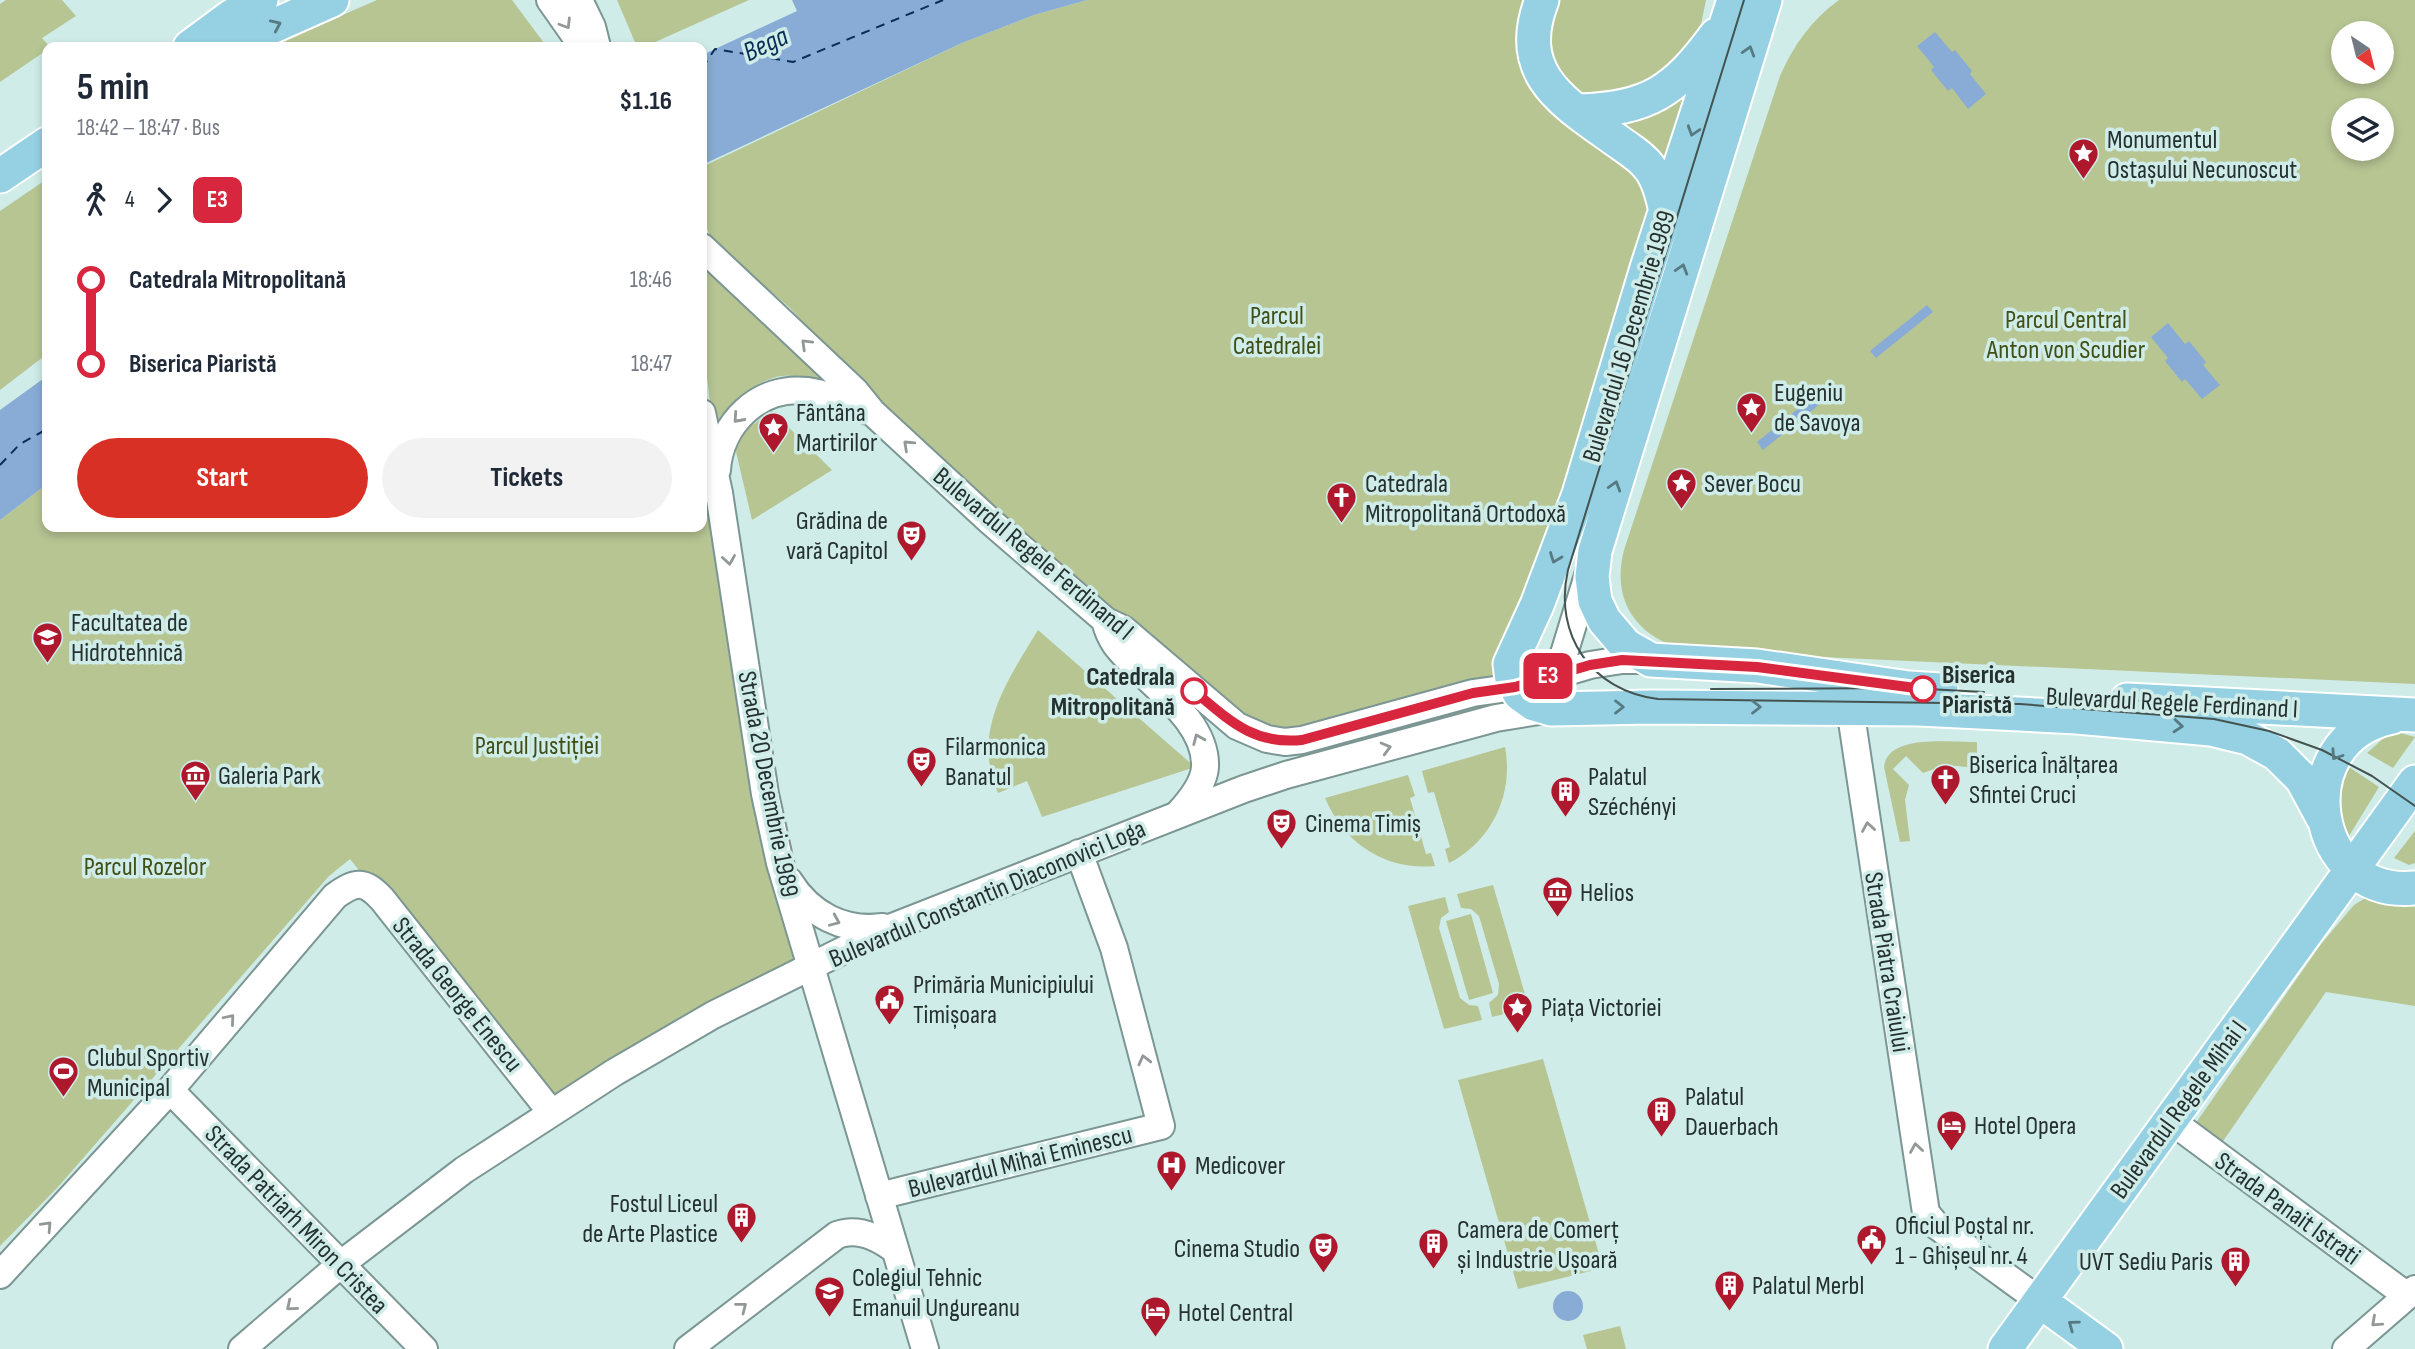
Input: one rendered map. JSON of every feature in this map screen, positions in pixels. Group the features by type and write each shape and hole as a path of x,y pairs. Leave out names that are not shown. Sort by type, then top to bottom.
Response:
{"main road":[{"path":"197,42 232,16 261,0"},
{"path":"234,42 332,0"},
{"path":"1542,0 1534,20 1533,42 1537,65 1549,86 1564,101 1650,167 1659,186 1666,212"},
{"path":"1578,111 1616,108 1661,94 1752,5"},
{"name":"Bulevardul 16 Decembrie 1989","path":"1532,699 1511,676 1510,664 1537,605 1579,494 1666,212 1752,5"},
{"name":"Bulevardul 16 Decembrie 1989","path":"1595,551 1752,5"},
{"path":"0,176 42,147"},
{"path":"1595,551 1592,577 1595,601 1604,620 1626,646 1651,660"},
{"name":"Bulevardul Regele Ferdinand I","path":"1651,660 1757,667 1909,688 2415,715"},
{"name":"Bulevardul Regele Ferdinand I","path":"1532,699 1640,707 1850,708 2077,718 2211,729 2236,734 2267,748 2295,771 2308,788 2334,848 2352,868"},
{"path":"2323,818 2321,805 2325,778 2335,755 2347,740 2358,731 2385,718 2415,715"},
{"name":"Bulevardul Regele Mihai I","path":"2005,1349 2415,782"},
{"path":"2352,868 2379,884 2413,888"},
{"path":"2039,1301 2106,1349"}],"street":[{"path":"550,0 578,42"},
{"path":"579,0 596,42"},
{"name":"Bulevardul Regele Ferdinand I","path":"707,252 855,391 872,412 991,522 1106,621 1123,629 1237,726 1267,739 1284,742 1302,740 1473,693 1532,699 1556,674 1622,660 1651,660"},
{"path":"719,493 718,459 725,436 741,414 763,398 790,391 805,391 834,397 872,412"},
{"name":"Strada 20 Decembrie 1989","path":"707,437 719,493 765,794 778,853 925,1349"},
{"name":"Bulevardul 16 Decembrie 1989","path":"1556,674 1595,551"},
{"path":"1106,621 1111,641 1196,731 1205,768 1194,796 1179,813"},
{"path":"1473,693 1493,677 1519,640"},
{"path":"1179,813 1286,775 1496,718 1532,699"},
{"name":"Strada Piatra Craiului","path":"1850,708 1927,1216 2039,1301"},
{"name":"Bulevardul Constantin Diaconovici Loga","path":"242,1349 341,1264 464,1170 551,1112 713,1015 905,922 1179,813"},
{"path":"778,853 787,878 800,897 826,918 863,929 905,922"},
{"name":"Bulevardul Mihai Eminescu","path":"879,1196 1161,1126 1116,955 1079,853"},
{"name":"Strada George Enescu","path":"170,1090 335,896 346,887 359,883 372,888 382,899 551,1112"},
{"path":"0,1275 170,1090"},
{"name":"Strada Patriarh Miron Cristea","path":"170,1090 424,1349"},
{"name":"Strada Panait Istrati","path":"2170,1120 2411,1292"},
{"path":"688,1349 837,1235 858,1232 882,1240 895,1250"},
{"path":"2346,1349 2411,1292"}],"green space":[{"path":"6,0 62,0 76,16 42,38 46,42 42,42 42,53 0,82 0,4"},
{"path":"377,0 512,0 543,42 280,42"},
{"path":"617,0 749,0 655,42 635,42"},
{"name":"Parcul Catedralei","path":"1087,0 1706,0 1658,235 1499,670 1486,683 1267,739 1188,709 855,377 789,307 712,241 707,228 707,165 962,43 1034,15"},
{"name":"Parcul Central Anton von Scudier","path":"1839,0 2415,0 2415,684 1691,651 1657,638 1633,617 1621,587 1624,550 1780,76 1804,34"},
{"path":"42,182 42,358 0,390 0,211"},
{"path":"707,269 827,384 794,376 763,382 743,395 713,428 707,377"},
{"path":"772,411 832,470 752,520 733,439"},
{"name":"Parcul Justiției","path":"707,442 808,961 549,1106 350,859 329,876 58,1187 0,1246 0,520 42,488 42,532 707,532"},
{"path":"1038,630 1195,767 1042,817 1027,781 998,793 988,749 991,728 1005,688"},
{"path":"2400,733 2415,737 2393,768 2367,753 2386,736"},
{"path":"1938,741 1977,742 1977,768 1946,765 1923,773 1906,756 1893,769 1909,785 1905,800 1910,841 1900,842 1884,767 1888,756 1909,744"},
{"path":"1505,747 1506,782 1503,799 1496,814 1477,842 1449,863 1445,849 1450,847 1434,792 1428,793 1422,771"},
{"path":"2346,765 2379,787 2349,836 2339,810"},
{"path":"1408,775 1415,796 1410,798 1426,854 1431,853 1435,866 1399,864 1368,851 1343,828 1325,798"},
{"path":"2415,831 2415,863 2409,865 2394,858"},
{"path":"1493,885 1529,1008 1492,1017 1489,1003 1498,995 1499,984 1479,916 1471,909 1461,908 1457,894"},
{"path":"2415,890 2415,1006 2326,992 2219,1147 2193,1127 2321,944 2354,905 2372,894"},
{"path":"1445,897 1449,912 1441,918 1439,928 1460,998 1469,1005 1478,1006 1482,1020 1444,1029 1408,906"},
{"path":"1471,914 1493,993 1469,1000 1446,921"},
{"path":"1543,1059 1603,1268 1518,1289 1458,1080"},
{"path":"1620,1326 1626,1349 1587,1349 1583,1335"}],"water":[{"name":"Bega","path":"792,0 1087,0 1034,15 962,43 707,163 707,53 797,11"},
{"path":"1935,32 1952,52 1955,50 1986,94 1968,109 1952,88 1948,91 1931,70 1934,67 1917,46"},
{"path":"1927,305 1933,312 1876,358 1870,351"},
{"path":"2168,323 2185,344 2189,341 2206,362 2203,365 2220,385 2202,399 2185,379 2182,382 2151,337"},
{"path":"42,380 42,488 0,520 0,410"},
{"path":"1819,392 1825,400 1763,450 1757,442"},
{"path":"1568,1291 1579,1295 1583,1306 1579,1317 1568,1321 1557,1317 1553,1306 1557,1295"}],"ferry route":[{"path":"707,61 715,49 793,62 943,0"},
{"path":"0,465 20,444 42,432"}],"tram line":[{"path":"1744,0 1568,570 1566,616 1572,637 1583,656 1597,672 1614,685 1635,694 1658,699 2020,704 2214,719 2269,731 2322,750 2372,776 2415,806"},
{"path":"1711,689 1909,688 1984,692"},
{"path":"2065,697 2169,702 2218,710"}],"bus line":[{"name":"E3","path":"1194,691 1249,733 1284,742 1302,740 1473,693 1515,687 1590,665 1622,660 1757,667 1923,689"}],"place":[{"name":"Monumentul Ostașului Necunoscut","path":"2084,181"},
{"name":"Eugeniu de Savoya","path":"1751,434"},
{"name":"Fântâna Martirilor","path":"773,454"},
{"name":"Sever Bocu","path":"1681,510"},
{"name":"Catedrala Mitropolitană Ortodoxă","path":"1342,525"},
{"name":"Grădina de vară Capitol","path":"911,562"},
{"name":"Facultatea de Hidrotehnică","path":"48,664"},
{"name":"Biserica Piaristă","path":"1923,689"},
{"name":"Catedrala Mitropolitană","path":"1194,691"},
{"name":"Filarmonica Banatul","path":"922,788"},
{"name":"Galeria Park","path":"195,802"},
{"name":"Biserica Înălțarea Sfintei Cruci","path":"1946,806"},
{"name":"Palatul Széchényi","path":"1565,818"},
{"name":"Cinema Timiș","path":"1282,850"},
{"name":"Helios","path":"1557,919"},
{"name":"Primăria Municipiului Timișoara","path":"890,1026"},
{"name":"Piața Victoriei","path":"1518,1034"},
{"name":"Clubul Sportiv Municipal","path":"64,1099"},
{"name":"Palatul Dauerbach","path":"1662,1138"},
{"name":"Hotel Opera","path":"1951,1152"},
{"name":"Medicover","path":"1172,1192"},
{"name":"Fostul Liceul de Arte Plastice","path":"741,1245"},
{"name":"Oficiul Poștal nr. 1 - Ghișeul nr. 4","path":"1872,1267"},
{"name":"Camera de Comerț și Industrie Ușoară","path":"1434,1271"},
{"name":"Cinema Studio","path":"1323,1275"},
{"name":"UVT Sediu Paris","path":"2236,1288"},
{"name":"Palatul Merbl","path":"1729,1312"},
{"name":"Colegiul Tehnic Emanuil Ungureanu","path":"829,1319"},
{"name":"Hotel Central","path":"1155,1339"}],"park label":[{"name":"Parcul Rozelor","path":"145,866"}]}
